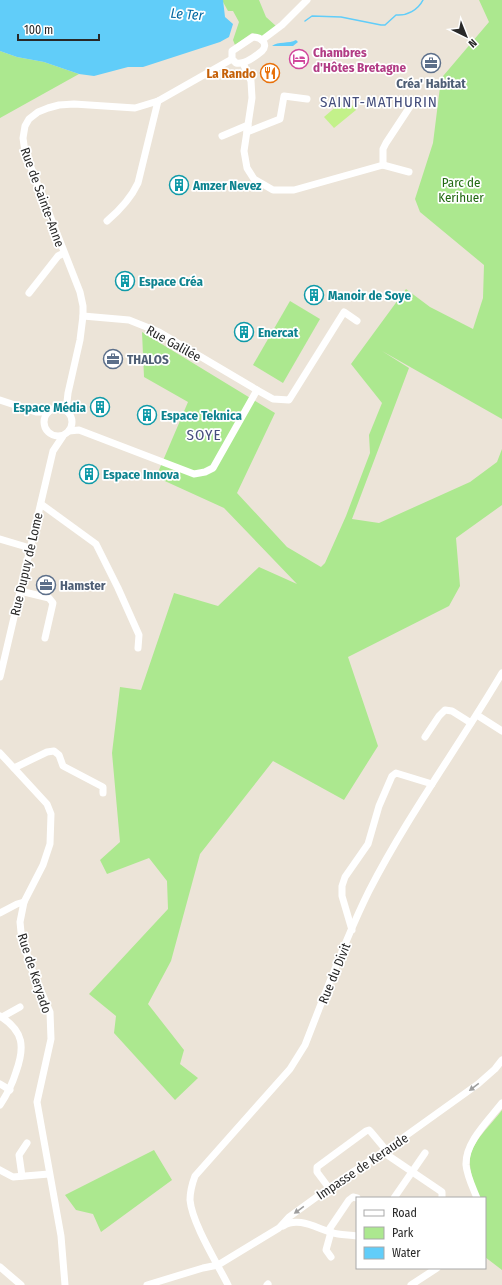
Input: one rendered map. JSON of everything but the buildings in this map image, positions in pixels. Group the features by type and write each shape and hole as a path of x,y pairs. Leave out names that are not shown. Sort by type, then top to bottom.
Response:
{"street":[{"path":"262,40 282,25 307,0"},
{"path":"253,37 259,37 262,40 264,45 262,51 243,63 236,63 232,59 232,51 244,42 253,37"},
{"name":"Rue de Sainte-Anne","path":"66,411 68,393 80,340 83,306 80,292 25,152 23,138 25,126 29,119 38,112 59,105 74,104 136,108 158,102 232,59"},
{"path":"243,63 248,74 252,98 244,151 247,168 254,179 273,190 294,190 383,165 409,172"},
{"path":"247,132 280,119 284,96 307,99"},
{"path":"107,221 134,192 138,183 158,102"},
{"path":"383,165 383,149 412,102"},
{"path":"222,136 248,125"},
{"path":"29,293 58,256 64,253"},
{"name":"Rue Galilée","path":"83,316 129,320 159,332 274,399 289,400 344,312 357,321"},
{"path":"0,400 36,412 48,412 57,408 66,411 72,422 79,430 194,474 206,472 212,468 257,390"},
{"name":"Rue de Sainte-Anne","path":"57,408 68,393"},
{"path":"36,412 43,421 45,429 50,434 57,436 79,430"},
{"path":"43,421 48,412"},
{"path":"66,433 72,422"},
{"name":"Rue Dupuy de Lome","path":"53,451 66,433"},
{"name":"Rue Dupuy de Lome","path":"0,677 2,662 53,451 50,434"},
{"path":"41,504 96,544 139,635 138,648"},
{"path":"0,539 30,548"},
{"path":"20,591 49,598 53,603 45,638"},
{"name":"Rue du Divit","path":"228,1285 202,1233 190,1202 191,1187 195,1176 290,1069 305,1045 352,930 383,865 502,673"},
{"path":"425,737 439,716 445,710 452,711 471,723"},
{"path":"477,715 502,731"},
{"path":"14,768 47,752 54,751 58,755 63,766 103,787 103,793"},
{"name":"Rue de Keryado","path":"0,754 47,804 51,814 50,844 43,865 24,902 20,922 21,932 30,965 50,1012 50,1039 37,1102 60,1236 65,1285"},
{"path":"352,930 342,896 342,886 346,877 368,844 379,806 392,776 396,773 432,784"},
{"path":"0,912 24,902"},
{"path":"0,1105 10,1090 22,1057 22,1046 19,1036 13,1027 1,1016 20,1007"},
{"name":"Impasse de Keraude","path":"147,1285 218,1265 279,1228 289,1217 329,1188 478,1084 495,1069 502,1060"},
{"path":"0,1084 10,1090"},
{"path":"477,1197 467,1171 466,1158 474,1139 502,1103"},
{"path":"329,1188 317,1172 317,1168 369,1130 372,1132 384,1151 442,1192 442,1197"},
{"path":"22,1176 19,1155 27,1142"},
{"path":"395,1197 425,1153"},
{"path":"0,1170 13,1177 49,1174"},
{"path":"331,1257 326,1250 329,1232 349,1200 356,1198"},
{"path":"279,1228 287,1223 296,1222 337,1234 356,1236"},
{"path":"0,1267 21,1285"},
{"path":"411,1285 435,1269"}],"green space":[{"path":"223,0 259,0 266,17 276,26 262,37 252,33 235,45 233,40 239,22 233,11 228,11"},
{"name":"Parc de Kerihuer","path":"479,0 502,0 502,419 382,351 409,368 352,519 379,523 470,482 497,462 502,449 502,505 456,538 460,586 449,606 348,657 378,746 344,800 273,761 200,854 171,961 148,1004 184,1050 180,1064 198,1078 175,1100 114,1033 116,1016 89,994 168,909 167,881 149,858 107,874 100,860 120,842 112,753 120,687 141,690 174,593 218,606 259,567 297,584 224,508 156,477 188,402 144,377 142,332 275,413 237,493 287,547 321,567 325,563 346,516 370,453 369,435 382,403 351,364 406,289 430,307 473,329 483,298 484,265 420,212 415,199 433,143 440,87 438,82 489,22"},
{"path":"0,51 17,57 44,62 79,74 0,118"},
{"path":"346,98 356,110 334,128 324,117"},
{"path":"290,301 320,319 283,383 253,365"},
{"path":"502,1110 502,1270 486,1258 486,1197 479,1197 470,1169 471,1153 483,1133"},
{"path":"154,1150 172,1180 101,1232 93,1214 76,1210 65,1195"}],"water":[{"path":"0,0 223,0 225,17 233,24 229,37 220,42 143,67 128,67 94,76 79,74 44,62 17,57 0,51"},
{"path":"296,40 298,42 293,46 272,46 274,44"}],"waterway":[{"name":"Le Ter","path":"305,21 312,16 341,17 385,25 396,15 408,13 415,9 423,0"}],"place":[{"name":"Chambres d'Hôtes Bretagne","path":"299,59"},
{"name":"Créa' Habitat","path":"431,63"},
{"name":"La Rando","path":"270,73"},
{"name":"Amzer Nevez","path":"179,185"},
{"name":"Espace Créa","path":"125,281"},
{"name":"Manoir de Soye","path":"314,295"},
{"name":"Enercat","path":"244,332"},
{"name":"THALOS","path":"113,359"},
{"name":"Espace Média","path":"100,407"},
{"name":"Espace Teknica","path":"147,415"},
{"name":"Espace Innova","path":"89,474"},
{"name":"Hamster","path":"46,585"}],"district":[{"name":"SAINT-MATHURIN","path":"379,102"},
{"name":"SOYE","path":"204,435"}]}
